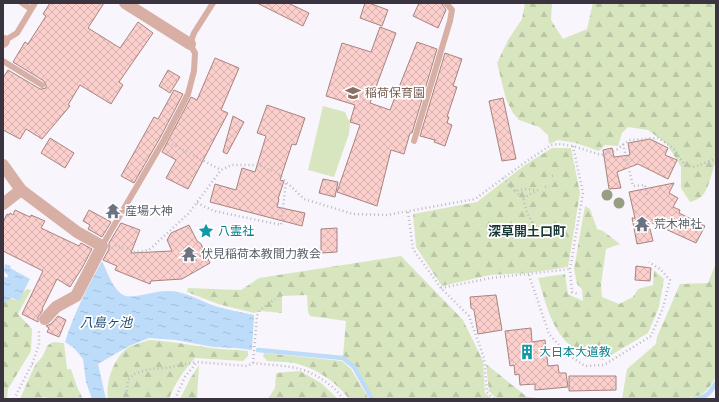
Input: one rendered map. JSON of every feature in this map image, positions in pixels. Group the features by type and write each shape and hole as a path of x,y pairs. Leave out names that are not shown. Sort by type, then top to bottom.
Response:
{"street":[{"path":"125,3 190,44"},
{"path":"3,165 21,190 77,232 102,246 76,296 56,307 45,319"},
{"path":"3,204 21,190"}],"lane":[{"path":"22,3 31,9"},
{"path":"3,42 17,33 35,3"},
{"path":"102,246 164,140 188,94 194,71 195,53 190,44 194,33 213,3"},
{"path":"414,141 450,20 452,10 446,3"},
{"path":"3,61 42,85"}],"path":[{"path":"102,246 112,244 135,252 149,250 189,213 221,170 232,165 259,164 277,173 304,199 353,214 387,215 475,199 551,145 559,144 573,146 601,155 616,151 628,140 658,138 673,148 685,165 693,167 716,158"},
{"path":"164,140 221,170"},
{"path":"623,144 633,186 645,185 647,196"},
{"path":"573,146 583,193 570,269 572,292 578,294"},
{"path":"552,176 556,175"},
{"path":"503,178 523,198 527,213 537,231"},
{"path":"197,203 214,211 281,225 286,182"},
{"path":"545,187 550,186"},
{"path":"515,191 538,189 523,198"},
{"path":"408,212 413,249 441,288 469,316 484,358 487,392 494,399"},
{"path":"529,275 550,334 567,354 585,366 604,365 650,336 662,308 670,280 660,268 649,262"},
{"path":"441,288 491,278 529,275 570,269"},
{"path":"253,363 257,316 260,310 275,300"},
{"path":"14,399 32,364 39,345 39,331 45,319"},
{"path":"175,399 186,377 196,362"},
{"path":"126,399 128,380 134,374 149,369 165,368 196,362 247,366 253,363 300,369 322,380 340,394 343,399"},
{"path":"32,364 38,367"}],"green space":[{"path":"525,3 552,3 551,20 563,39 587,29 593,3 716,3 716,160 708,184 702,196 690,202 681,188 681,167 667,144 648,130 628,127 622,133 618,146 605,145 599,151 576,143 558,140 549,144 548,135 539,127 519,120 513,113 506,99 497,63 508,40 522,19"},
{"path":"323,106 345,112 350,123 349,134 334,177 308,170"},
{"path":"552,148 571,148 580,193 568,267 528,273 490,275 442,286 416,247 413,214 477,202 525,165"},
{"path":"585,206 590,209 597,229 603,231 620,244 606,249 601,285 602,297 619,304 633,297 638,289 653,285 654,270 664,279 659,307 648,333 603,360 575,350 559,333 550,316 538,278 565,274 568,294 583,301 582,289 577,284 574,269"},
{"path":"401,256 463,320 483,361 485,393 492,399 374,399 355,366 343,356 346,321 310,316 308,312 307,295 282,296 282,313 261,311 254,313 218,304 187,292 188,288 241,290 259,278"},
{"path":"716,263 716,377 710,386 702,394 687,399 622,399 627,369 656,344 657,337 680,284 708,283"},
{"path":"27,289 31,290 18,314 32,329 31,351 8,389 7,399 3,399 3,296 15,300"},
{"path":"149,340 216,349 248,351 248,356 243,361 195,358 180,377 169,399 108,399 107,392 112,369 120,355 131,346"},
{"path":"53,342 64,343 67,369 71,369 83,399 53,399 43,397 42,399 20,399 35,365 42,357 48,345"},
{"path":"264,353 342,361 351,369 369,399 349,399 334,383 321,374 293,363 267,361 263,356"},
{"path":"486,364 527,397 550,399 497,399 489,391"},
{"path":"199,365 197,399 180,399 190,379"},
{"path":"300,371 321,383 338,399 268,399 275,388 276,373"}],"water":[{"name":"八島ヶ池","path":"102,261 114,286 118,291 126,296 175,291 187,294 215,306 254,315 252,350 213,347 176,340 149,338 129,346 98,364 106,399 92,399 86,382 83,359 74,348 65,342 81,301"},
{"path":"5,264 11,266 10,268 30,279 19,301 12,298 7,300 3,305 3,276 7,278 8,275 4,272"}],"building":[{"path":"50,3 104,3 88,28 120,48 138,22 153,33 119,82 123,85 111,104 80,85 68,105 70,106 42,139 26,129 20,139 3,130 3,78 8,70 40,89 46,88 44,81 13,62 25,42 28,44 46,16 43,14"},
{"path":"257,3 288,3 309,13 303,26"},
{"path":"365,3 388,10 382,26 360,18"},
{"path":"419,3 442,4 446,10 438,28 413,16"},
{"path":"380,27 396,33 370,103 390,110 417,42 437,49 412,133 410,133 404,154 391,150 377,206 337,192 360,125 350,122 355,105 326,96 342,43 371,52"},
{"path":"445,53 462,59 453,86 457,87 447,117 449,117 447,123 452,125 445,146 434,142 435,140 420,136"},
{"path":"215,58 239,68 221,110 228,113 188,189 166,178 176,160 162,152 191,97 197,100"},
{"path":"168,70 180,77 170,93 159,86"},
{"path":"174,90 183,94 134,183 121,176 154,117 158,119"},
{"path":"503,98 516,159 502,161 489,101"},
{"path":"267,105 305,118 296,145 292,144 280,180 284,181 277,207 305,213 302,226 210,202 215,184 236,190 242,168 255,172 266,136 257,133"},
{"path":"233,116 244,122 227,154 223,152"},
{"path":"50,138 74,153 65,168 41,153"},
{"path":"650,139 668,148 665,155 677,160 668,179 638,164 617,172 621,188 609,189 603,150 612,148 614,157 630,155 628,143"},
{"path":"323,179 338,182 335,197 319,193"},
{"path":"674,183 669,193 678,198 673,207 680,210 679,213 705,226 696,243 648,221 653,241 637,244 632,218 635,218 629,192"},
{"path":"15,210 30,217 31,215 45,221 41,228 79,246 81,243 92,249 70,287 57,279 42,309 43,310 38,317 38,322 22,314 43,271 3,251 3,222 7,214 9,215 10,213 13,215"},
{"path":"89,210 111,222 102,237 88,229 90,225 83,221"},
{"path":"121,223 140,230 131,253 172,251 167,240 171,233 189,225 197,241 201,244 210,263 182,279 151,281 150,284 115,270 117,266 103,260 109,249 109,243"},
{"path":"337,228 337,252 321,253 321,229"},
{"path":"636,266 651,268 650,281 635,280"},
{"path":"496,295 502,330 478,334 474,310 471,308 470,297"},
{"path":"58,316 66,320 59,337 47,332 49,328 46,326 51,324"},
{"path":"531,328 532,342 545,340 548,366 558,365 559,373 566,373 568,387 535,390 535,384 520,385 519,374 515,375 514,365 510,366 505,331"},
{"path":"569,376 616,376 616,390 569,391"}],"waterway":[{"path":"258,350 343,358 354,367 372,399"},
{"path":"694,399 707,394 712,390 716,383"}],"place":[{"name":"稲荷保育園","path":"353,93"},
{"name":"産場大神","path":"113,211"},
{"name":"荒木神社","path":"642,224"},
{"name":"八霊社","path":"206,231"},
{"name":"伏見稲荷本教間力教会","path":"189,254"},
{"name":"大日本大道教","path":"527,352"}],"district":[{"name":"深草開土口町","path":"527,231"}]}
